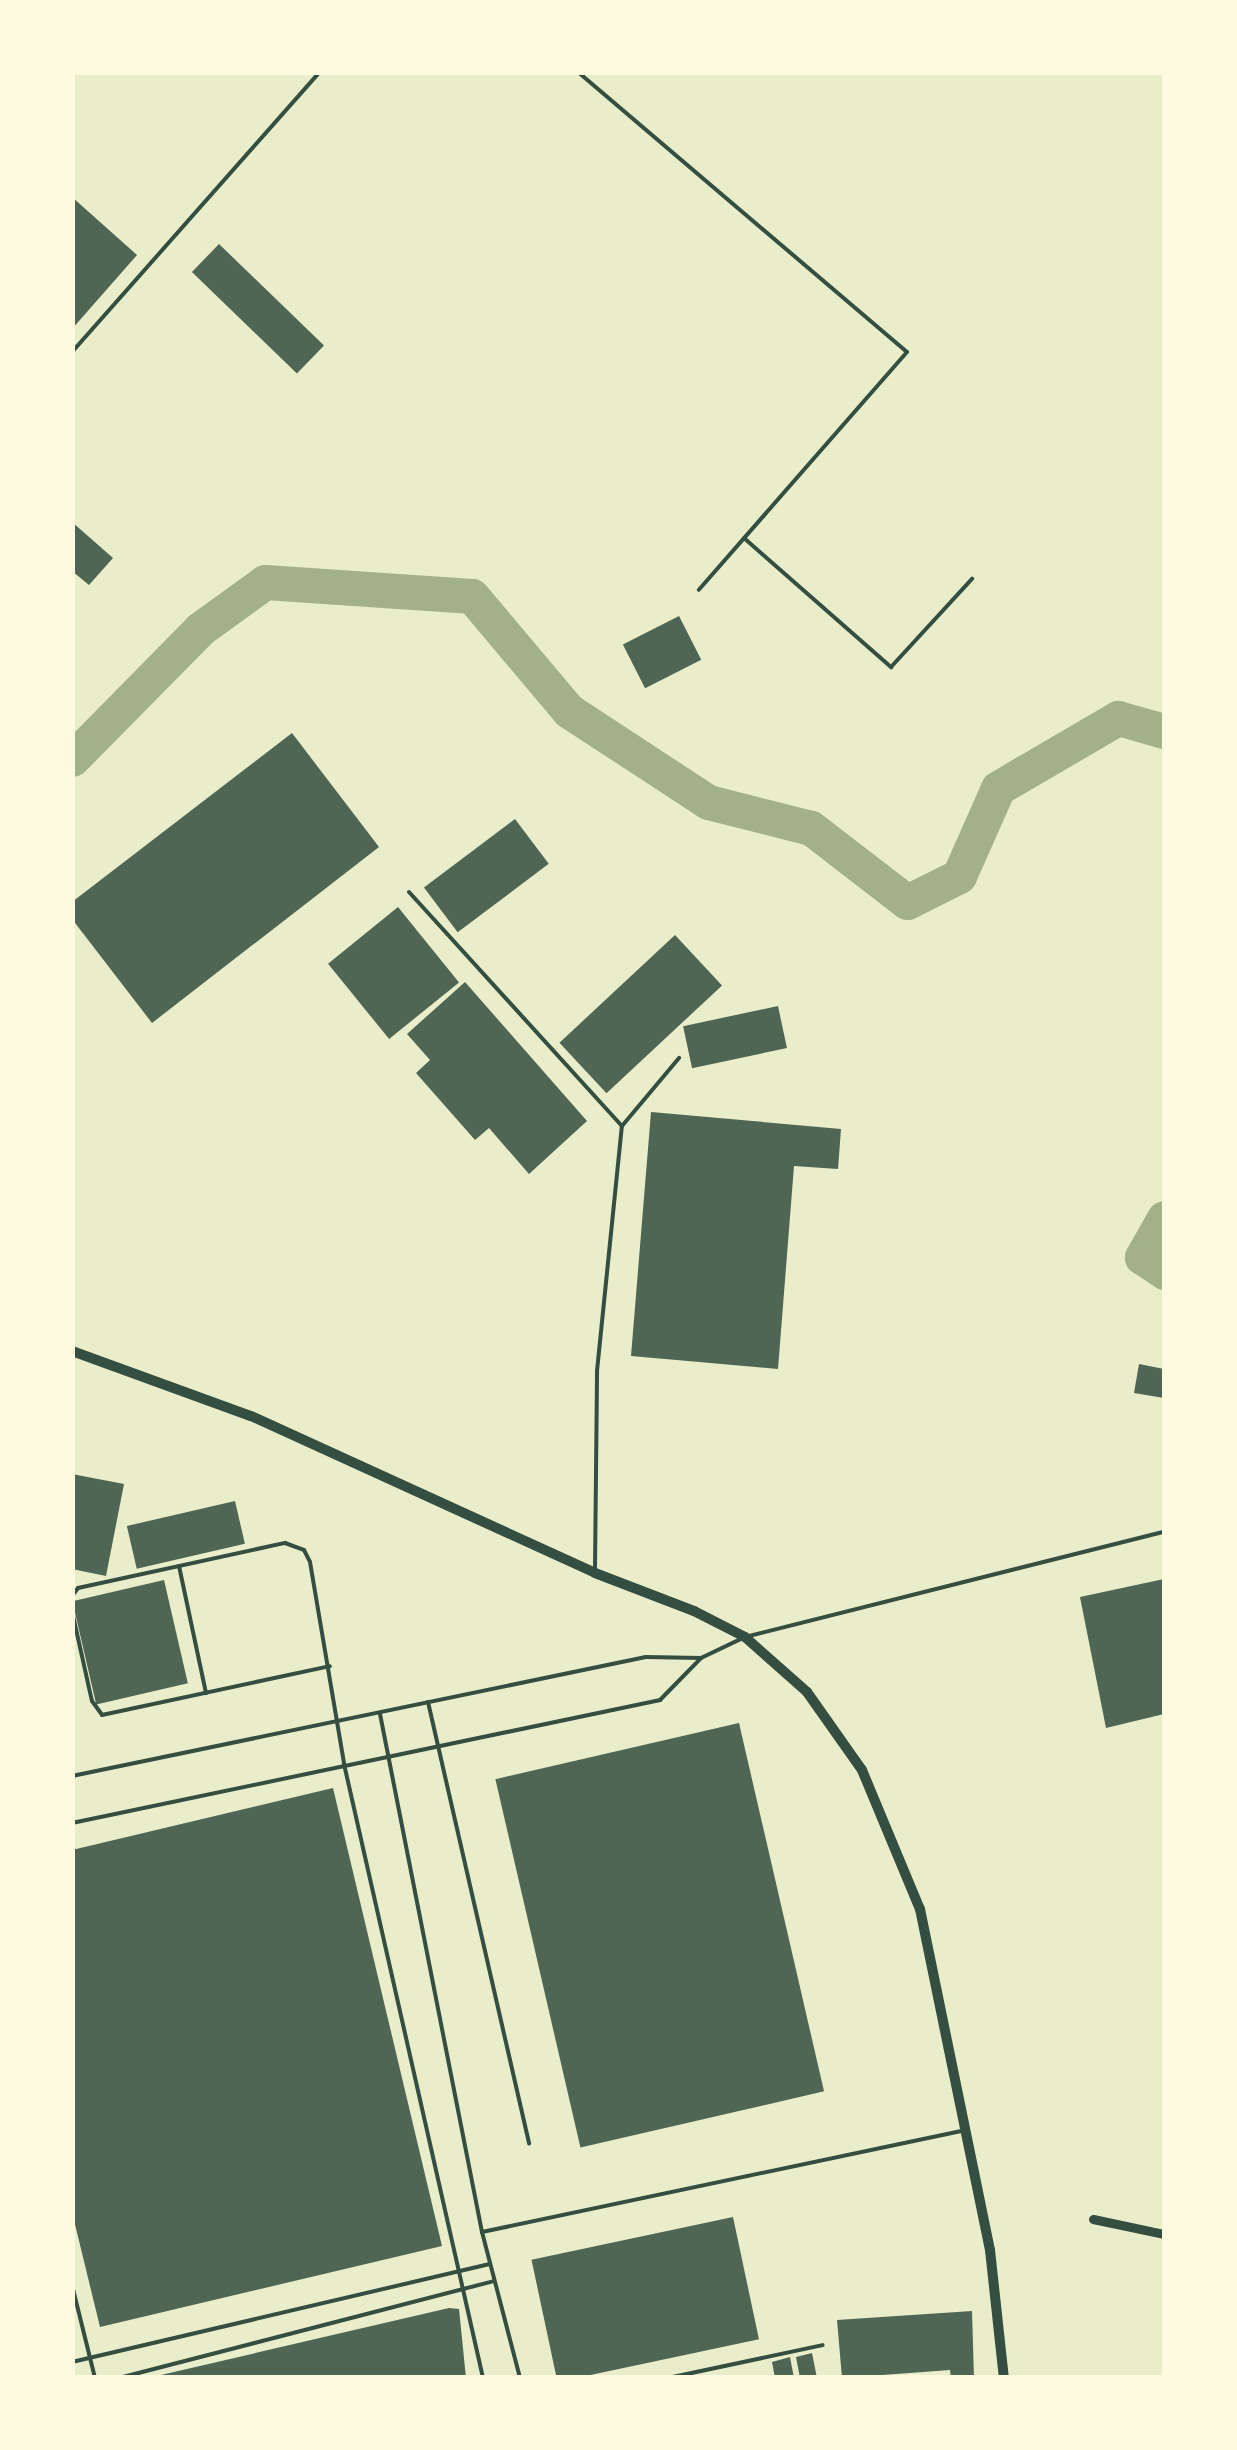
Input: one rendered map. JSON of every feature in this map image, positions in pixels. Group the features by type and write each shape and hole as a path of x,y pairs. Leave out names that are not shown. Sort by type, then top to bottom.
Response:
{"street":[{"path":"72,1351 389,1474 595,1573 745,1637 773,1658 840,1732 889,1823 920,1909 967,2130 1004,2378"},
{"path":"1093,2219 1164,2234"}],"lane":[{"path":"72,352 320,72"},
{"path":"578,72 908,352 699,590"},
{"path":"744,538 891,667 972,579"},
{"path":"408,892 622,1126"},
{"path":"595,1573 598,1371 622,1126 679,1058"},
{"path":"72,1823 389,1753 660,1700 701,1658 745,1637 1164,1532"},
{"path":"72,1596 78,1588 285,1543 304,1550 330,1666 344,1764 454,2272 483,2378"},
{"path":"179,1566 207,1696"},
{"path":"72,1611 102,1715 207,1696 330,1666"},
{"path":"72,1655 81,1653"},
{"path":"72,1776 338,1724 646,1656 701,1658"},
{"path":"428,1702 529,2144"},
{"path":"380,1714 482,2232 520,2378"},
{"path":"482,2232 967,2130"},
{"path":"72,2362 490,2264"},
{"path":"119,2378 494,2281"},
{"path":"72,2284 95,2378"},
{"path":"668,2378 824,2345"}],"building":[{"path":"72,197 137,255 72,329"},
{"path":"219,244 324,345 297,373 192,272"},
{"path":"72,522 113,558 89,585 72,571"},
{"path":"679,616 701,660 645,688 623,645"},
{"path":"292,733 379,847 152,1023 72,919 72,902"},
{"path":"515,819 549,864 458,932 424,888"},
{"path":"398,907 459,982 389,1039 328,964"},
{"path":"675,935 722,985 607,1093 559,1043"},
{"path":"465,982 587,1121 529,1174 489,1128 475,1140 416,1073 430,1060 407,1034"},
{"path":"778,1006 787,1048 692,1068 683,1026"},
{"path":"651,1112 841,1129 838,1169 794,1166 778,1369 631,1356"},
{"path":"1139,1364 1164,1369 1164,1398 1134,1393"},
{"path":"72,1474 124,1484 106,1576 72,1569"},
{"path":"235,1501 245,1544 137,1569 127,1526"},
{"path":"1164,1579 1164,1714 1106,1728 1080,1597"},
{"path":"164,1580 188,1683 96,1704 72,1601"},
{"path":"739,1723 824,2091 580,2148 495,1779"},
{"path":"333,1788 442,2246 100,2327 72,2212 72,1850"},
{"path":"733,2217 759,2339 577,2378 557,2378 532,2260"},
{"path":"449,2308 459,2309 466,2378 148,2378"},
{"path":"972,2311 974,2378 951,2378 950,2370 842,2378 837,2320"},
{"path":"812,2353 817,2378 800,2378 796,2357"},
{"path":"790,2357 794,2378 775,2378 772,2362"}],"waterway":[{"path":"72,759 200,629 265,582 472,596 569,711 708,802 811,828 907,902 959,876 998,788 1118,718 1164,731"},
{"path":"1164,1218 1142,1257 1164,1272"}]}
